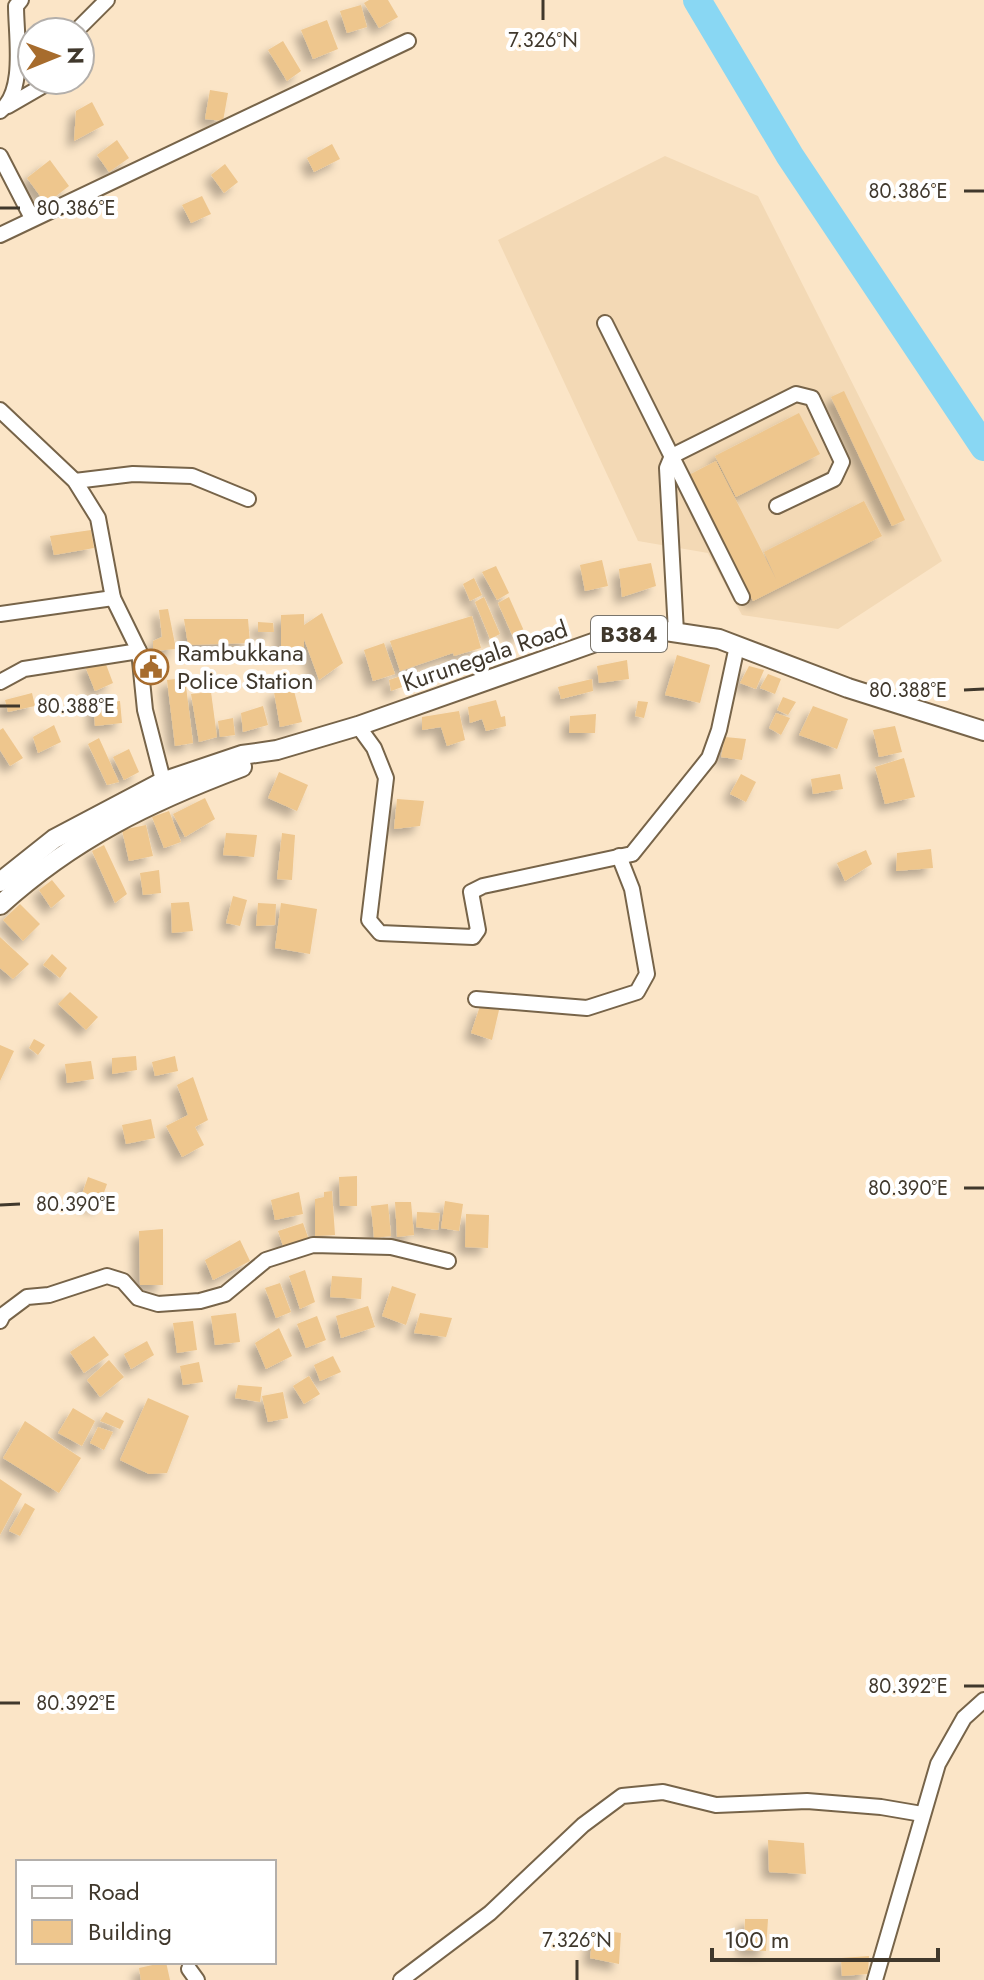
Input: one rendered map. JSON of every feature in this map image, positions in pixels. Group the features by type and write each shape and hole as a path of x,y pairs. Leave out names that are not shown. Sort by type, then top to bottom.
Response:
{"main road":[{"name":"Kurunegala Road","path":"0,882 54,839 165,789 246,766 277,750 358,726 607,638 640,631 676,632 719,639 848,688 984,731"},
{"name":"Kurunegala Road","path":"0,905 87,838 165,789"}],"street":[{"path":"4,109 17,87 16,6 21,0"},
{"path":"91,16 107,0"},
{"path":"0,235 408,41"},
{"path":"4,109 26,96"},
{"path":"0,156 32,218"},
{"path":"605,323 742,597"},
{"path":"676,632 667,468 672,456 796,394 812,398 842,462 834,479 777,506"},
{"path":"2,416 75,481 98,518 113,598 139,651 145,710 165,789"},
{"path":"75,481 133,474 192,476 248,499"},
{"path":"0,614 113,598"},
{"path":"358,726 374,748 386,778 369,920 380,933 473,937 478,930 471,892 483,886 632,854 709,758 719,730 737,646"},
{"path":"0,682 24,669 139,651"},
{"path":"476,999 587,1008 637,992 647,974 632,889 619,856"},
{"path":"0,1321 3,1315 27,1297 49,1295 107,1276 123,1281 138,1298 158,1304 200,1301 225,1294 266,1260 313,1245 391,1247 448,1261"},
{"path":"875,1980 938,1764 964,1718 984,1700"},
{"path":"401,1980 490,1913 583,1825 622,1796 663,1792 716,1805 807,1801 922,1814"}],"shaded area":[{"path":"665,156 758,196 942,561 838,629 742,615 708,553 638,541 498,240"}],"building":[{"path":"388,0 398,17 379,28 364,3"},
{"path":"361,5 367,27 347,33 340,11"},
{"path":"327,20 338,49 313,59 301,30"},
{"path":"283,41 301,71 287,81 268,50"},
{"path":"210,90 228,93 223,121 205,119"},
{"path":"92,102 104,125 74,141 76,111"},
{"path":"117,140 129,158 109,172 97,155"},
{"path":"332,144 340,159 314,172 307,158"},
{"path":"50,160 69,186 46,204 27,178"},
{"path":"225,164 238,182 224,193 211,175"},
{"path":"202,196 211,214 191,223 182,205"},
{"path":"844,391 905,520 892,526 831,397"},
{"path":"799,413 820,454 736,497 715,456"},
{"path":"716,461 776,579 764,552 864,501 882,536 753,601 689,475"},
{"path":"91,530 94,548 54,555 50,536"},
{"path":"602,560 608,586 585,591 580,565"},
{"path":"651,563 656,586 622,597 619,569"},
{"path":"496,566 509,593 497,600 482,572"},
{"path":"474,578 482,595 470,601 463,584"},
{"path":"484,597 500,634 490,639 475,602"},
{"path":"509,597 524,631 513,637 498,603"},
{"path":"168,609 176,649 153,651 153,641 162,637 159,610"},
{"path":"322,613 343,663 319,680 304,639 304,652 281,653 281,615 304,614 304,625"},
{"path":"472,616 481,648 454,656 453,653 400,671 390,641"},
{"path":"184,619 248,619 250,643 188,645"},
{"path":"258,622 273,623 274,632 258,632"},
{"path":"384,643 395,674 373,681 364,650"},
{"path":"677,655 710,665 700,703 665,695"},
{"path":"104,659 113,683 95,691 85,666"},
{"path":"627,660 629,679 599,683 597,666"},
{"path":"749,666 764,670 756,689 740,683"},
{"path":"768,674 781,679 775,694 760,688"},
{"path":"401,676 402,687 391,691 389,680"},
{"path":"185,678 193,743 175,746 167,680"},
{"path":"592,679 593,691 561,699 558,687"},
{"path":"293,687 302,722 280,727 274,692"},
{"path":"211,692 217,737 199,742 191,694"},
{"path":"32,693 35,706 8,712 5,700"},
{"path":"783,697 796,702 788,715 777,710"},
{"path":"496,700 501,717 505,716 506,726 486,731 482,719 470,723 468,707"},
{"path":"93,701 120,701 122,723 95,726"},
{"path":"638,701 648,702 644,718 635,716"},
{"path":"263,706 268,725 243,732 241,713"},
{"path":"813,706 848,719 837,749 799,735"},
{"path":"459,711 465,740 447,746 441,727 422,730 422,717"},
{"path":"776,713 790,718 781,735 769,728"},
{"path":"596,714 595,733 569,733 570,716"},
{"path":"233,718 235,735 220,737 218,721"},
{"path":"54,725 61,742 38,753 33,737"},
{"path":"895,726 902,752 879,757 873,730"},
{"path":"3,728 23,758 10,766 0,750 0,730"},
{"path":"725,737 746,739 742,760 721,757"},
{"path":"99,738 119,782 107,785 88,744"},
{"path":"129,749 139,772 124,780 113,757"},
{"path":"904,758 915,797 885,804 875,767"},
{"path":"279,772 308,785 297,811 268,798"},
{"path":"741,774 756,782 746,802 730,794"},
{"path":"840,774 843,789 813,794 811,779"},
{"path":"205,798 215,819 185,837 173,814"},
{"path":"397,799 424,801 420,826 394,829"},
{"path":"169,811 181,842 164,848 152,817"},
{"path":"146,825 153,856 129,861 122,830"},
{"path":"226,833 257,835 254,857 223,855"},
{"path":"282,833 295,835 292,880 277,879"},
{"path":"104,845 127,894 115,903 92,851"},
{"path":"931,849 933,868 896,871 897,853"},
{"path":"866,850 872,864 845,881 837,863"},
{"path":"159,870 161,893 143,895 140,873"},
{"path":"52,880 65,896 51,908 39,890"},
{"path":"233,896 247,900 240,926 226,923"},
{"path":"189,902 193,931 172,933 171,903"},
{"path":"258,903 276,904 275,925 256,926"},
{"path":"281,903 317,909 310,954 275,948"},
{"path":"20,904 40,924 23,941 3,920"},
{"path":"0,937 29,964 13,979 0,968"},
{"path":"52,954 67,968 60,978 43,965"},
{"path":"70,992 98,1017 86,1030 58,1004"},
{"path":"480,1006 499,1010 492,1040 471,1033"},
{"path":"34,1039 45,1045 38,1055 29,1048"},
{"path":"0,1045 14,1051 0,1081"},
{"path":"136,1056 137,1070 112,1074 112,1058"},
{"path":"175,1056 178,1071 155,1076 152,1062"},
{"path":"91,1061 94,1079 67,1083 65,1064"},
{"path":"193,1077 208,1120 195,1127 204,1145 182,1157 166,1126 188,1115 177,1085"},
{"path":"151,1119 155,1138 126,1144 122,1125"},
{"path":"357,1176 357,1206 340,1206 339,1177"},
{"path":"88,1177 107,1184 99,1207 80,1200"},
{"path":"332,1191 335,1235 315,1236 315,1199 324,1197 324,1192"},
{"path":"299,1192 303,1214 275,1220 271,1200"},
{"path":"445,1201 463,1204 459,1231 441,1228"},
{"path":"395,1202 411,1202 414,1235 397,1237"},
{"path":"388,1204 391,1236 374,1238 371,1206"},
{"path":"417,1212 440,1213 438,1230 416,1227"},
{"path":"466,1214 489,1215 488,1248 465,1247"},
{"path":"303,1223 310,1243 285,1252 278,1231"},
{"path":"163,1229 163,1285 140,1285 139,1231"},
{"path":"240,1240 250,1261 213,1280 205,1260"},
{"path":"305,1270 315,1302 300,1309 289,1276"},
{"path":"332,1276 362,1278 361,1299 330,1297"},
{"path":"280,1283 291,1312 276,1318 265,1288"},
{"path":"392,1286 416,1294 406,1325 382,1316"},
{"path":"368,1306 375,1327 341,1338 336,1316"},
{"path":"236,1313 240,1342 215,1345 211,1316"},
{"path":"420,1313 452,1318 446,1337 414,1333"},
{"path":"317,1316 326,1340 306,1348 297,1324"},
{"path":"193,1321 197,1350 177,1353 173,1323"},
{"path":"279,1328 292,1356 266,1369 255,1343"},
{"path":"94,1336 109,1355 84,1373 70,1352"},
{"path":"147,1341 154,1355 131,1369 124,1354"},
{"path":"333,1356 341,1372 320,1381 314,1365"},
{"path":"109,1360 124,1377 100,1397 87,1380"},
{"path":"199,1362 203,1382 183,1385 180,1366"},
{"path":"309,1376 320,1394 304,1404 293,1386"},
{"path":"238,1385 262,1387 260,1402 235,1398"},
{"path":"283,1392 288,1418 268,1422 262,1396"},
{"path":"148,1398 189,1416 167,1473 149,1474 120,1460"},
{"path":"73,1408 95,1421 82,1446 58,1433"},
{"path":"106,1412 124,1421 120,1429 100,1421"},
{"path":"25,1421 81,1458 59,1493 3,1458"},
{"path":"98,1427 113,1432 104,1450 90,1443"},
{"path":"0,1479 22,1494 0,1535"},
{"path":"25,1503 35,1509 20,1536 9,1531"},
{"path":"768,1840 804,1843 806,1874 769,1872"},
{"path":"745,1919 768,1919 766,1951 744,1950"},
{"path":"594,1929 621,1933 619,1964 590,1958"},
{"path":"869,1956 868,1974 842,1976 841,1958"},
{"path":"166,1964 170,1980 141,1980 139,1968"}],"waterway":[{"path":"697,0 790,156 984,447"}],"place":[{"name":"Rambukkana Police Station","path":"151,667"}]}
